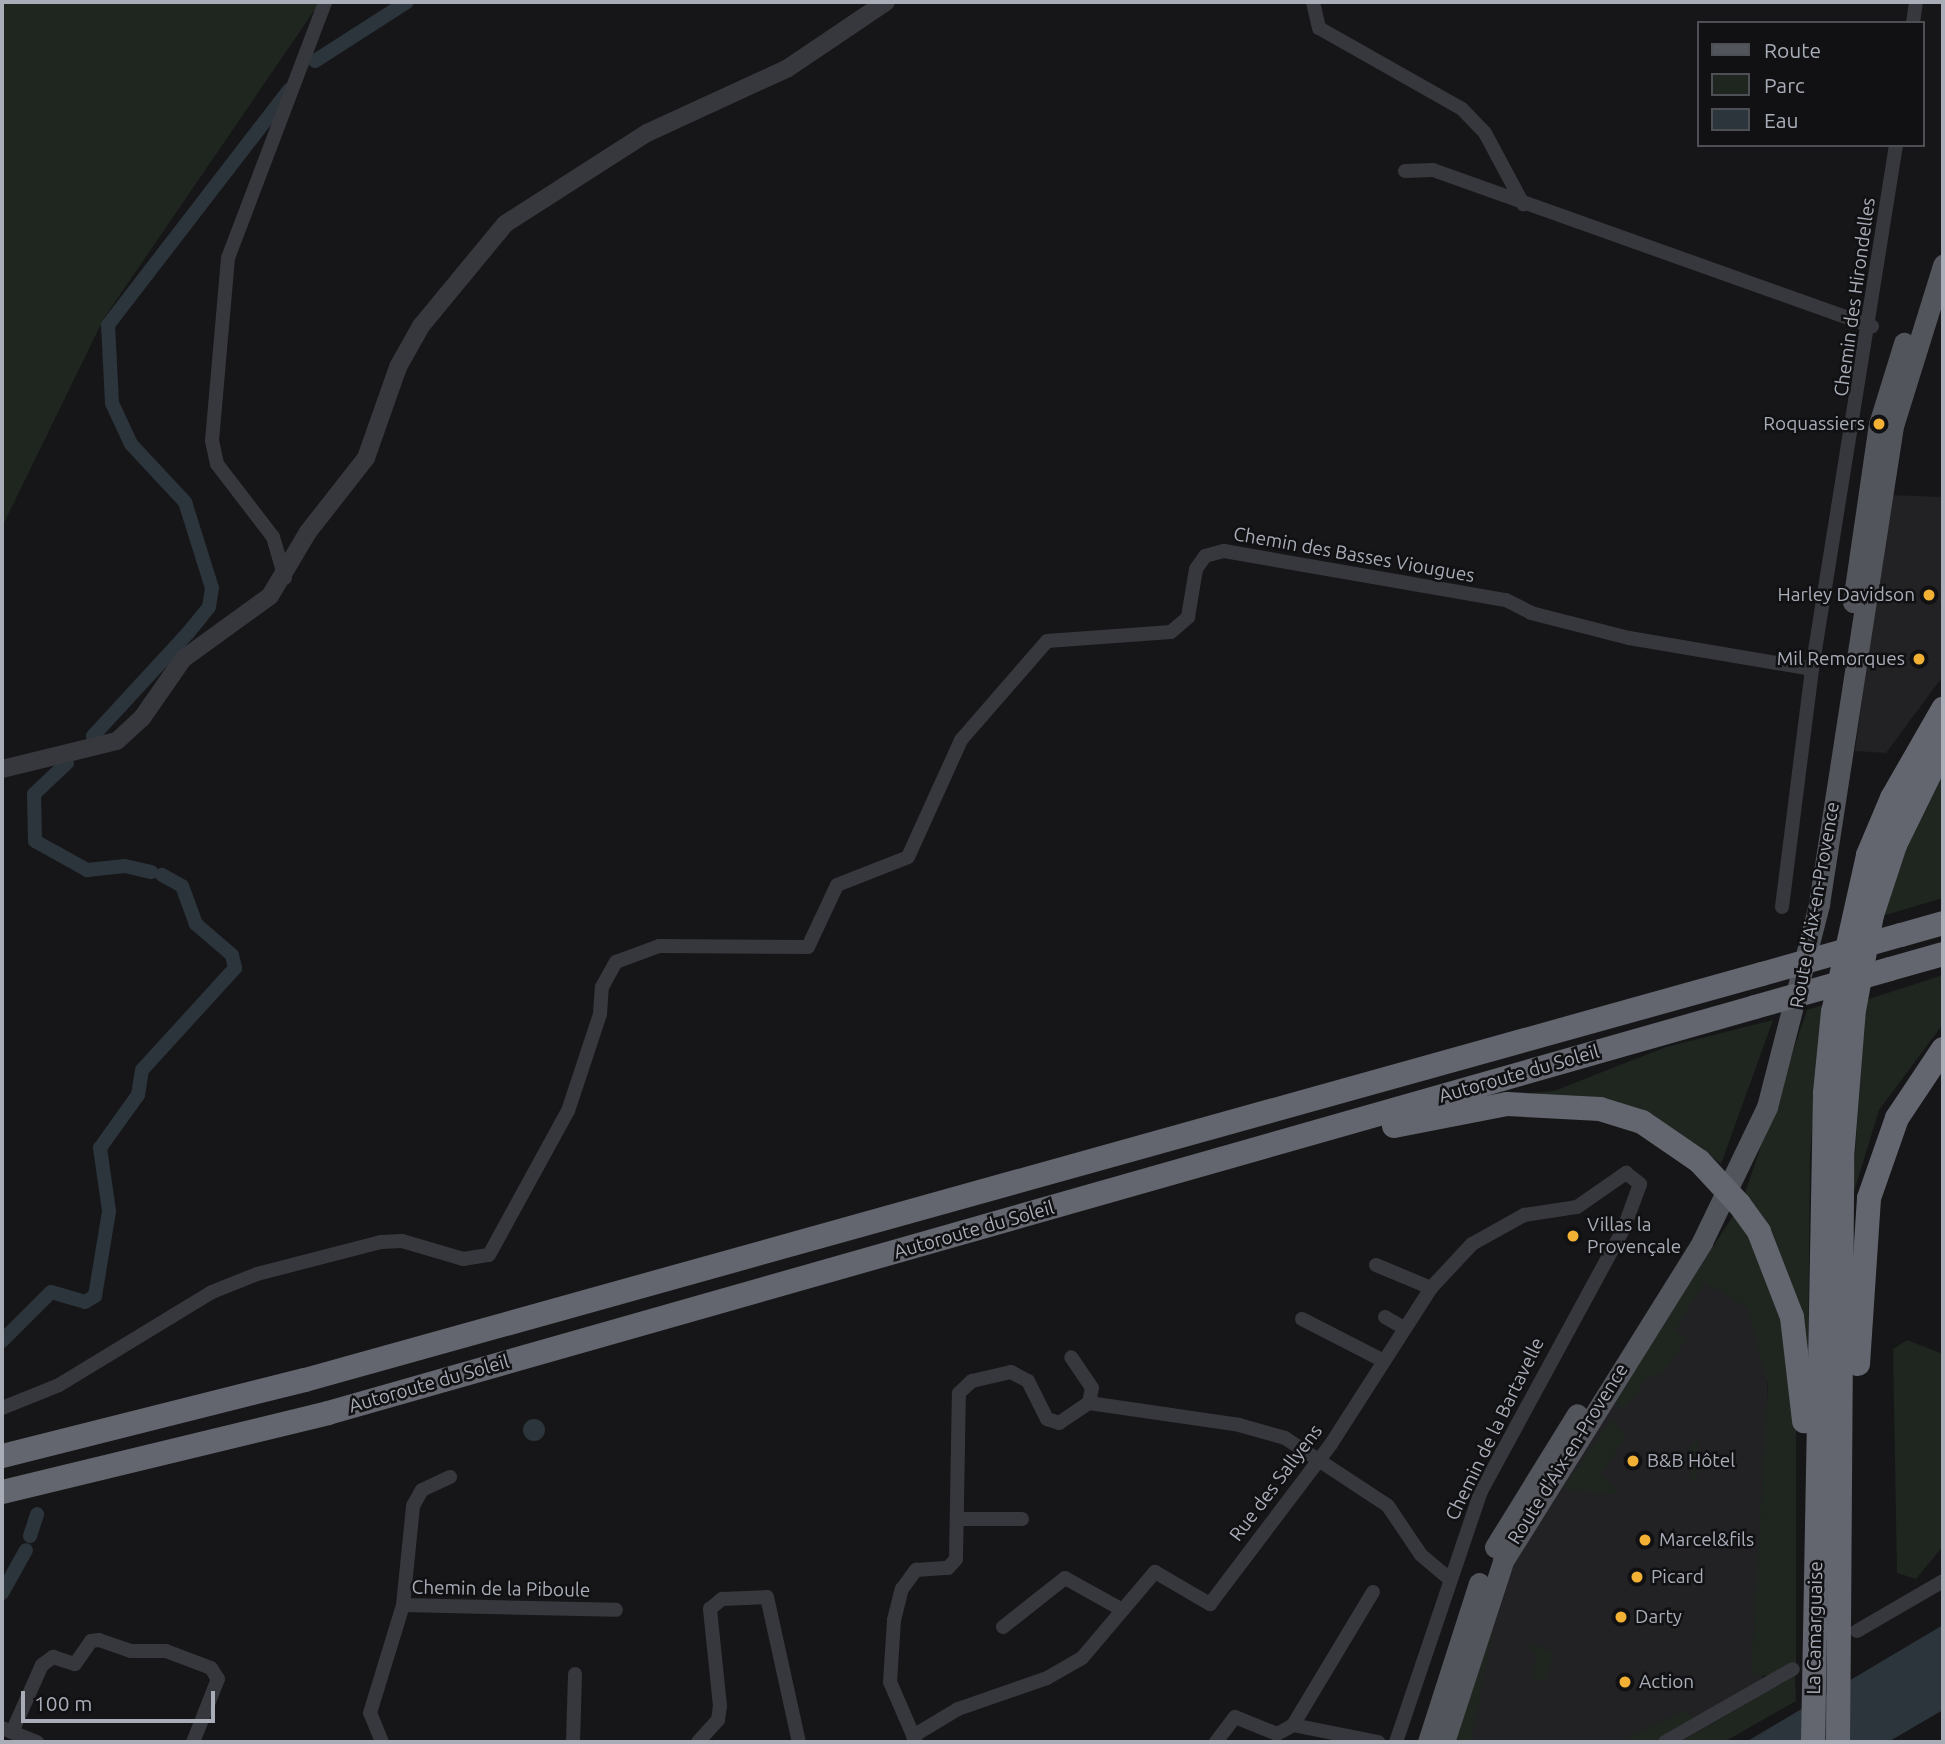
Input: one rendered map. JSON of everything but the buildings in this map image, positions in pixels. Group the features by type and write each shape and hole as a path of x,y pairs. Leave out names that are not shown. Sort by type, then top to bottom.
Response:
{"highway":[{"path":"1811,1509 1825,1093 1833,1012 1868,855 1892,798 1943,709"},
{"path":"1840,1549 1842,1158 1854,1010 1872,915 1895,845 1943,747"},
{"name":"Autoroute du Soleil","path":"2,1456 318,1376 1943,923"},
{"name":"Autoroute du Soleil","path":"2,1492 328,1413 1943,954"},
{"path":"1840,1549 1869,1198 1898,1118 1943,1049"},
{"path":"1131,1185 1507,1104 1600,1110 1642,1122 1699,1161 1739,1204 1759,1232 1791,1317 1804,1416 1811,1509"},
{"name":"La Camarguaise","path":"1811,1509 1807,1678 1813,1742"},
{"name":"La Camarguaise","path":"1838,1742 1848,1628 1840,1549"},
{"path":"1803,1742 1807,1678"}],"main road":[{"name":"Route d'Aix-en-Provence","path":"1842,740 1866,499 1892,373 1943,263"},
{"name":"Route d'Aix-en-Provence","path":"1444,1742 1503,1561 1646,1328 1748,1153 1786,1050 1819,904 1842,740 1893,426 1943,263"},
{"name":"Route d'Aix-en-Provence","path":"1428,1742 1466,1617 1520,1498 1646,1328"}],"street":[{"path":"285,578 274,537 217,464 212,441 228,258 325,2"},
{"path":"2,769 57,753 89,751 117,741 142,718 183,659 270,596 285,578 308,532 366,458 398,367 467,262 505,224 647,133 788,68 886,2"},
{"path":"1313,2 1319,28 1462,108 1485,132 1523,204"},
{"path":"1913,21 1916,2"},
{"name":"Chemin des Hirondelles","path":"1782,906 1812,669 1872,327 1896,147"},
{"path":"1405,171 1433,170 1872,327"},
{"path":"1843,495 1866,499"},
{"name":"Chemin des Basses Viougues","path":"2,1408 60,1385 212,1292 257,1274 381,1242 402,1241 463,1259 489,1255 568,1111 600,1014 602,987 616,961 659,946 808,947 837,885 908,858 961,740 1046,641 1171,632 1188,617 1205,556 1224,551 1506,600 1629,638 1812,669"},
{"name":"Rue des Sallyens","path":"915,1739 958,1709 1046,1678 1082,1658 1155,1572 1210,1604 1318,1458 1431,1288 1501,1224 1577,1207 1626,1173 1640,1184"},
{"name":"Chemin de la Bartavelle","path":"1395,1742 1447,1577 1481,1491 1624,1228 1640,1184"},
{"path":"1376,1265 1431,1288"},
{"path":"1385,1317 1404,1328"},
{"path":"1302,1319 1384,1361"},
{"path":"1071,1357 1092,1388 1089,1403"},
{"path":"915,1739 890,1682 902,1589 916,1570 948,1568 956,1559 960,1519 959,1393 972,1381 1011,1372 1028,1381 1047,1419 1059,1423 1089,1403 1239,1424 1285,1438 1388,1506 1421,1555 1447,1577"},
{"path":"403,1605 413,1506 422,1490 450,1477"},
{"path":"960,1519 1023,1519"},
{"path":"1003,1627 1065,1578 1121,1609"},
{"path":"1848,1628 1943,1581"},
{"path":"1293,1725 1298,1707 1373,1592"},
{"path":"698,1742 718,1720 720,1706 710,1609 722,1599 767,1597 799,1742"},
{"name":"Chemin de la Piboule","path":"382,1742 370,1713 403,1605 616,1610"},
{"path":"37,1742 7,1730 42,1665 53,1657 75,1664 91,1641 99,1640 131,1651 166,1651 211,1668 218,1679 193,1742"},
{"path":"573,1742 575,1674"},
{"path":"1665,1742 1807,1678"},
{"path":"1216,1742 1235,1717 1277,1734 1293,1725 1378,1742"}],"shaded area":[{"path":"1889,495 1943,497 1943,676 1886,753 1855,751"},
{"path":"1707,1258 1769,1302 1762,1681 1654,1742 1451,1742 1486,1627 1530,1530"}],"green space":[{"path":"2,2 320,2 104,318 2,527"},
{"path":"1943,767 1943,898 1882,916 1903,854"},
{"path":"1943,975 1943,1024 1879,1110 1852,1198 1866,1000"},
{"path":"1822,1005 1810,1156 1808,1360 1745,1193 1807,1010"},
{"path":"1773,1020 1721,1164 1692,1142 1506,1095 1554,1091 1666,1047"},
{"path":"1737,1210 1784,1309 1796,1402 1796,1666 1775,1677 1751,1674 1768,1384 1748,1308 1704,1282 1675,1331 1687,1339 1663,1373 1649,1377 1623,1410 1612,1400"},
{"path":"1907,1340 1943,1354 1943,1546 1916,1579 1897,1573 1893,1349"},
{"path":"1612,1419 1626,1437 1600,1474 1620,1495 1562,1489"},
{"path":"1698,1435 1697,1480 1693,1481 1686,1454"},
{"path":"1486,1627 1493,1629 1471,1742 1451,1742"},
{"path":"1534,1644 1553,1653 1545,1682 1533,1679 1536,1653 1528,1648"},
{"path":"1795,1676 1796,1701 1724,1742 1680,1742"},
{"path":"1686,1710 1694,1719 1654,1742 1620,1742"}],"water":[{"path":"534,1419 542,1422 545,1430 542,1438 534,1441 526,1438 523,1430 526,1422"},
{"path":"1943,1625 1943,1710 1888,1742 1746,1742"}],"waterway":[{"path":"315,61 407,2"},
{"path":"93,736 209,607 212,588 185,502 131,444 112,403 108,325 289,90"},
{"path":"67,763 34,794 35,841 87,870 125,866 151,872"},
{"path":"2,1341 51,1292 85,1302 95,1296 109,1211 100,1148 138,1095 142,1070 235,968 232,955 196,924 182,886 162,875"},
{"path":"30,1536 37,1514"},
{"path":"2,1593 26,1550"}],"place":[{"name":"Roquassiers","path":"1879,424"},
{"name":"Harley Davidson","path":"1929,595"},
{"name":"Mil Remorques","path":"1919,659"},
{"name":"Villas la Provençale","path":"1573,1236"},
{"name":"B&B Hôtel","path":"1633,1461"},
{"name":"Marcel&fils","path":"1645,1540"},
{"name":"Picard","path":"1637,1577"},
{"name":"Darty","path":"1621,1617"},
{"name":"Action","path":"1625,1682"}]}
